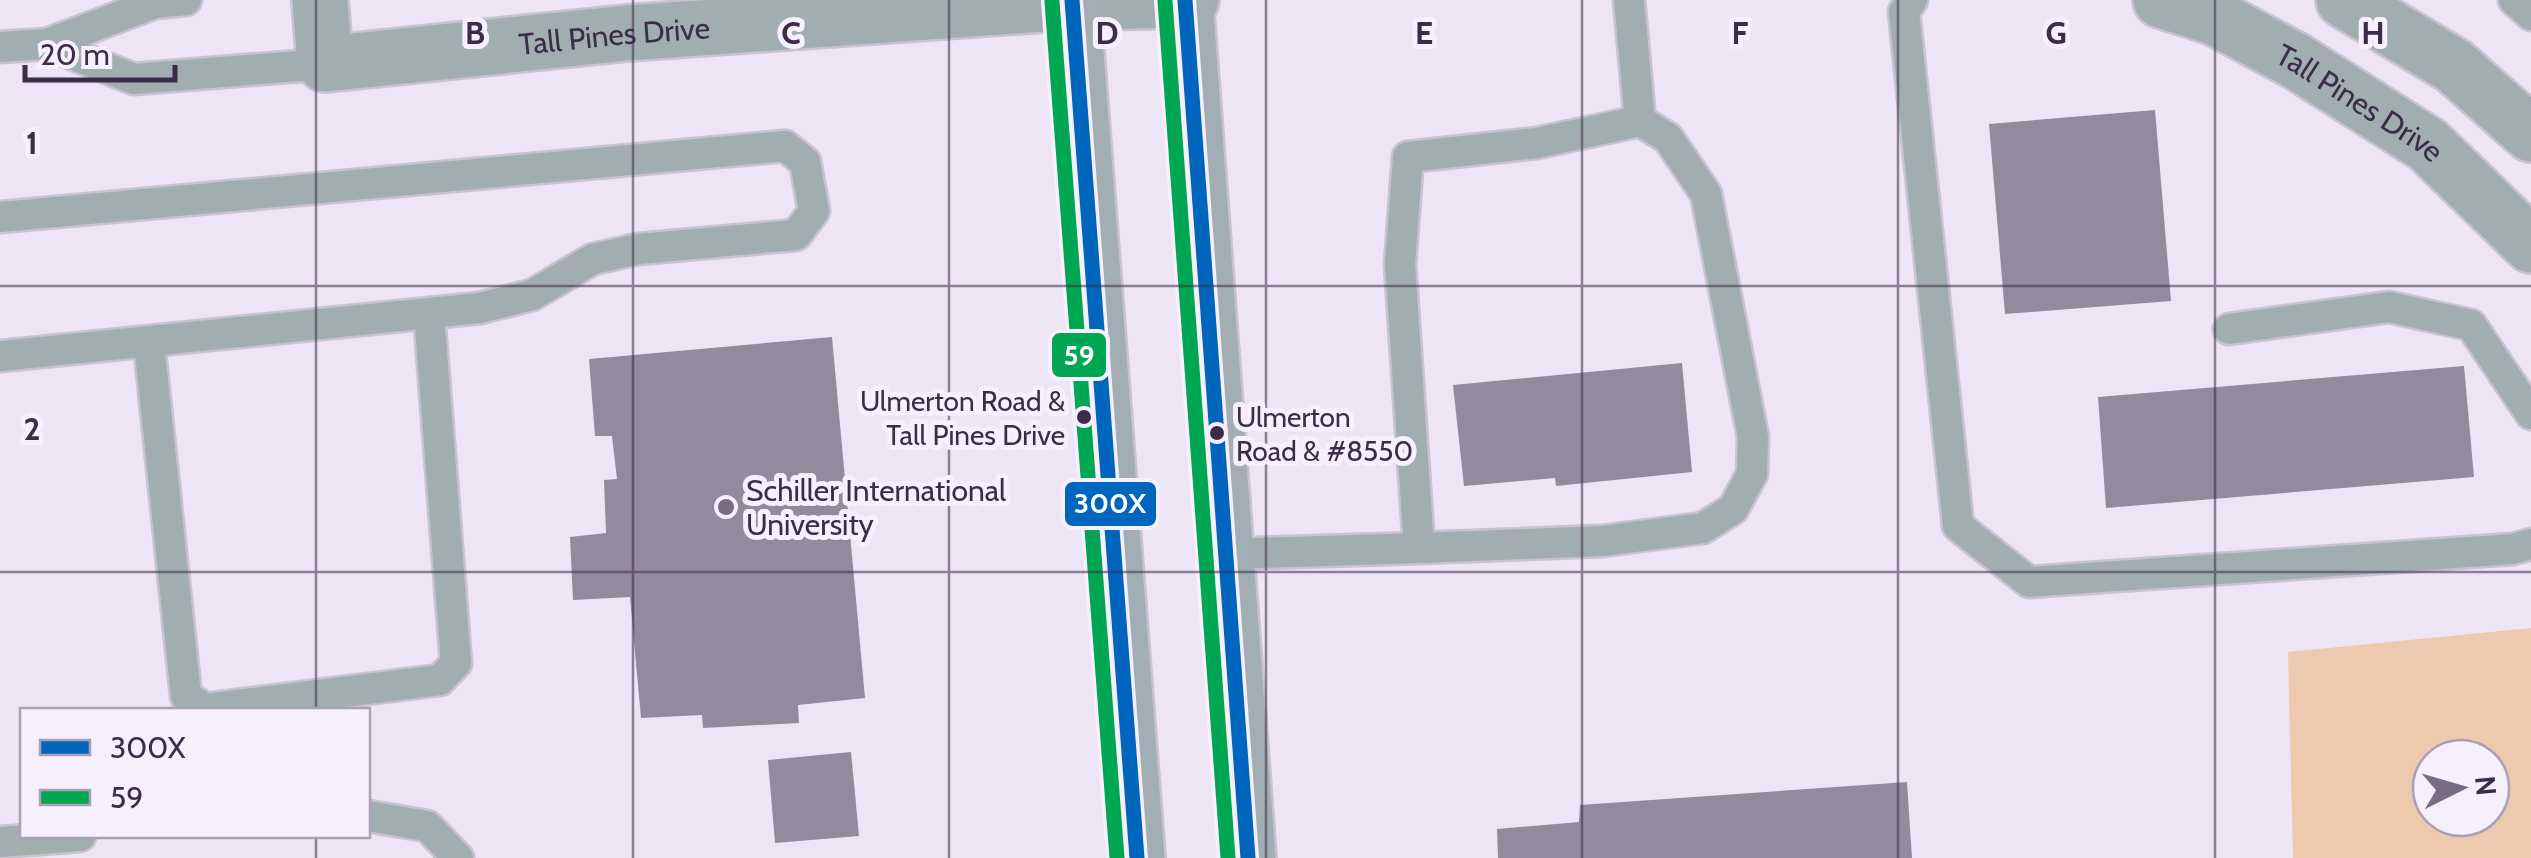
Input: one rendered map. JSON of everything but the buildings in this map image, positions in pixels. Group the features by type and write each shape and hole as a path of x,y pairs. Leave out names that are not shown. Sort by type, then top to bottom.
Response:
{"main road":[{"path":"1187,0 1248,858"},
{"path":"1072,1 1137,858"}],"street":[{"path":"320,0 326,64"},
{"name":"Tall Pines Drive","path":"326,64 627,33 1072,1 1187,0"},
{"name":"Tall Pines Drive","path":"2162,0 2214,17 2296,61 2428,144 2531,245"},
{"path":"2344,0 2454,66 2531,134"}],"lane":[{"name":"Tall Pines Drive","path":"0,47 46,44 155,3 186,0"},
{"path":"1629,0 1640,122"},
{"path":"1912,0 1904,12 1958,526 2029,582 2512,550 2531,544"},
{"path":"2514,0 2531,15"},
{"name":"Tall Pines Drive","path":"46,44 134,79 326,64"},
{"path":"1226,554 1418,548 1602,541 1703,528 1733,509 1752,474 1753,437 1706,194 1668,138 1640,122 1537,143 1408,157 1400,264 1418,548"},
{"path":"0,218 785,146 806,162 814,211 796,235 638,249 593,260 532,295 480,308 0,356"},
{"path":"2228,329 2388,308 2470,325 2531,414"},
{"path":"213,708 440,680 456,663 429,314"},
{"path":"149,342 186,696 204,708"},
{"path":"370,816 427,826 458,858"},
{"path":"0,842 53,838"}],"shaded area":[{"path":"2531,628 2531,858 2293,858 2288,652"}],"transit line":[{"name":"300X","path":"1072,0 1137,858"},
{"name":"300X","path":"1185,0 1248,858"},
{"name":"59","path":"1165,1 1228,858"},
{"name":"59","path":"1052,2 1117,858"}],"place":[{"name":"Ulmerton Road & Tall Pines Drive","path":"1084,417"},
{"name":"Ulmerton Road & #8550","path":"1217,433"},
{"name":"Schiller International University","path":"726,507"}]}
